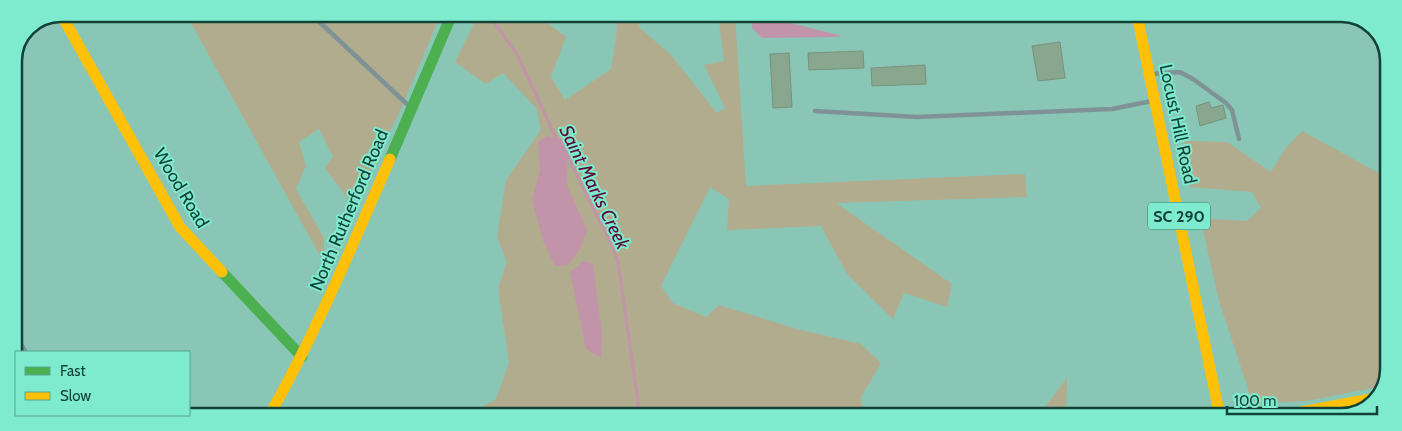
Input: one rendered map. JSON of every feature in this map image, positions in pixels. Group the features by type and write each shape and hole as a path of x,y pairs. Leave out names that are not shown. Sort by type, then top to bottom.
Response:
{"street":[{"name":"Wood Road","path":"65,22 180,227 302,357"},
{"name":"North Rutherford Road","path":"273,408 302,357 325,310 449,22"},
{"name":"Locust Hill Road","path":"1139,22 1218,408"},
{"path":"1322,408 1365,400"}],"lane":[{"path":"320,22 411,108"},
{"path":"1150,74 1180,72 1193,78 1226,103 1232,110 1239,139"},
{"path":"815,111 917,117 1112,109 1155,100"}],"shaded area":[{"path":"190,22 438,22 400,111 353,206 325,168 333,157 319,129 299,142 306,166 296,189 324,238 324,263"},
{"path":"475,22 546,22 566,37 551,77 565,100 611,69 617,31 616,22 641,22 638,26 671,55 717,113 725,108 704,65 724,61 719,22 735,22 746,186 1025,174 1027,197 836,203 952,284 947,307 904,293 893,319 847,274 821,226 727,230 729,199 710,187 661,286 673,303 706,317 719,305 797,329 861,344 881,363 861,397 862,408 481,408 496,399 509,363 498,288 507,262 497,237 506,180 541,130 536,108 503,73 486,84 455,62"},
{"path":"753,22 787,22 842,36 762,38 752,28"},
{"path":"1302,131 1379,173 1380,370 1375,388 1307,401 1253,404 1219,301 1202,226 1212,219 1247,221 1261,208 1252,192 1190,187 1185,141 1227,142 1271,172 1285,149"},
{"path":"547,136 562,139 568,149 567,185 587,230 580,249 568,265 555,266 543,241 532,199 540,170 538,142"},
{"path":"584,261 593,264 602,334 601,358 586,349 570,272"},
{"path":"1067,378 1066,408 1044,408"}],"building":[{"path":"1060,42 1065,78 1038,81 1032,46"},
{"path":"863,51 864,68 809,70 808,53"},
{"path":"789,53 792,107 773,108 770,54"},
{"path":"925,65 926,84 872,86 871,68"},
{"path":"1209,102 1211,108 1223,105 1226,118 1200,126 1196,106"}],"waterway":[{"name":"Saint Marks Creek","path":"494,22 517,54 558,142"},
{"name":"Saint Marks Creek","path":"567,155 611,243 618,262 639,408"}],"traffic: fast":[{"path":"390,159 449,22"},
{"path":"222,272 302,357"}],"traffic: slow":[{"path":"65,22 180,227 222,272"},
{"path":"1138,22 1218,408"},
{"path":"273,408 318,321 390,159"},
{"path":"1322,408 1365,400"}]}
